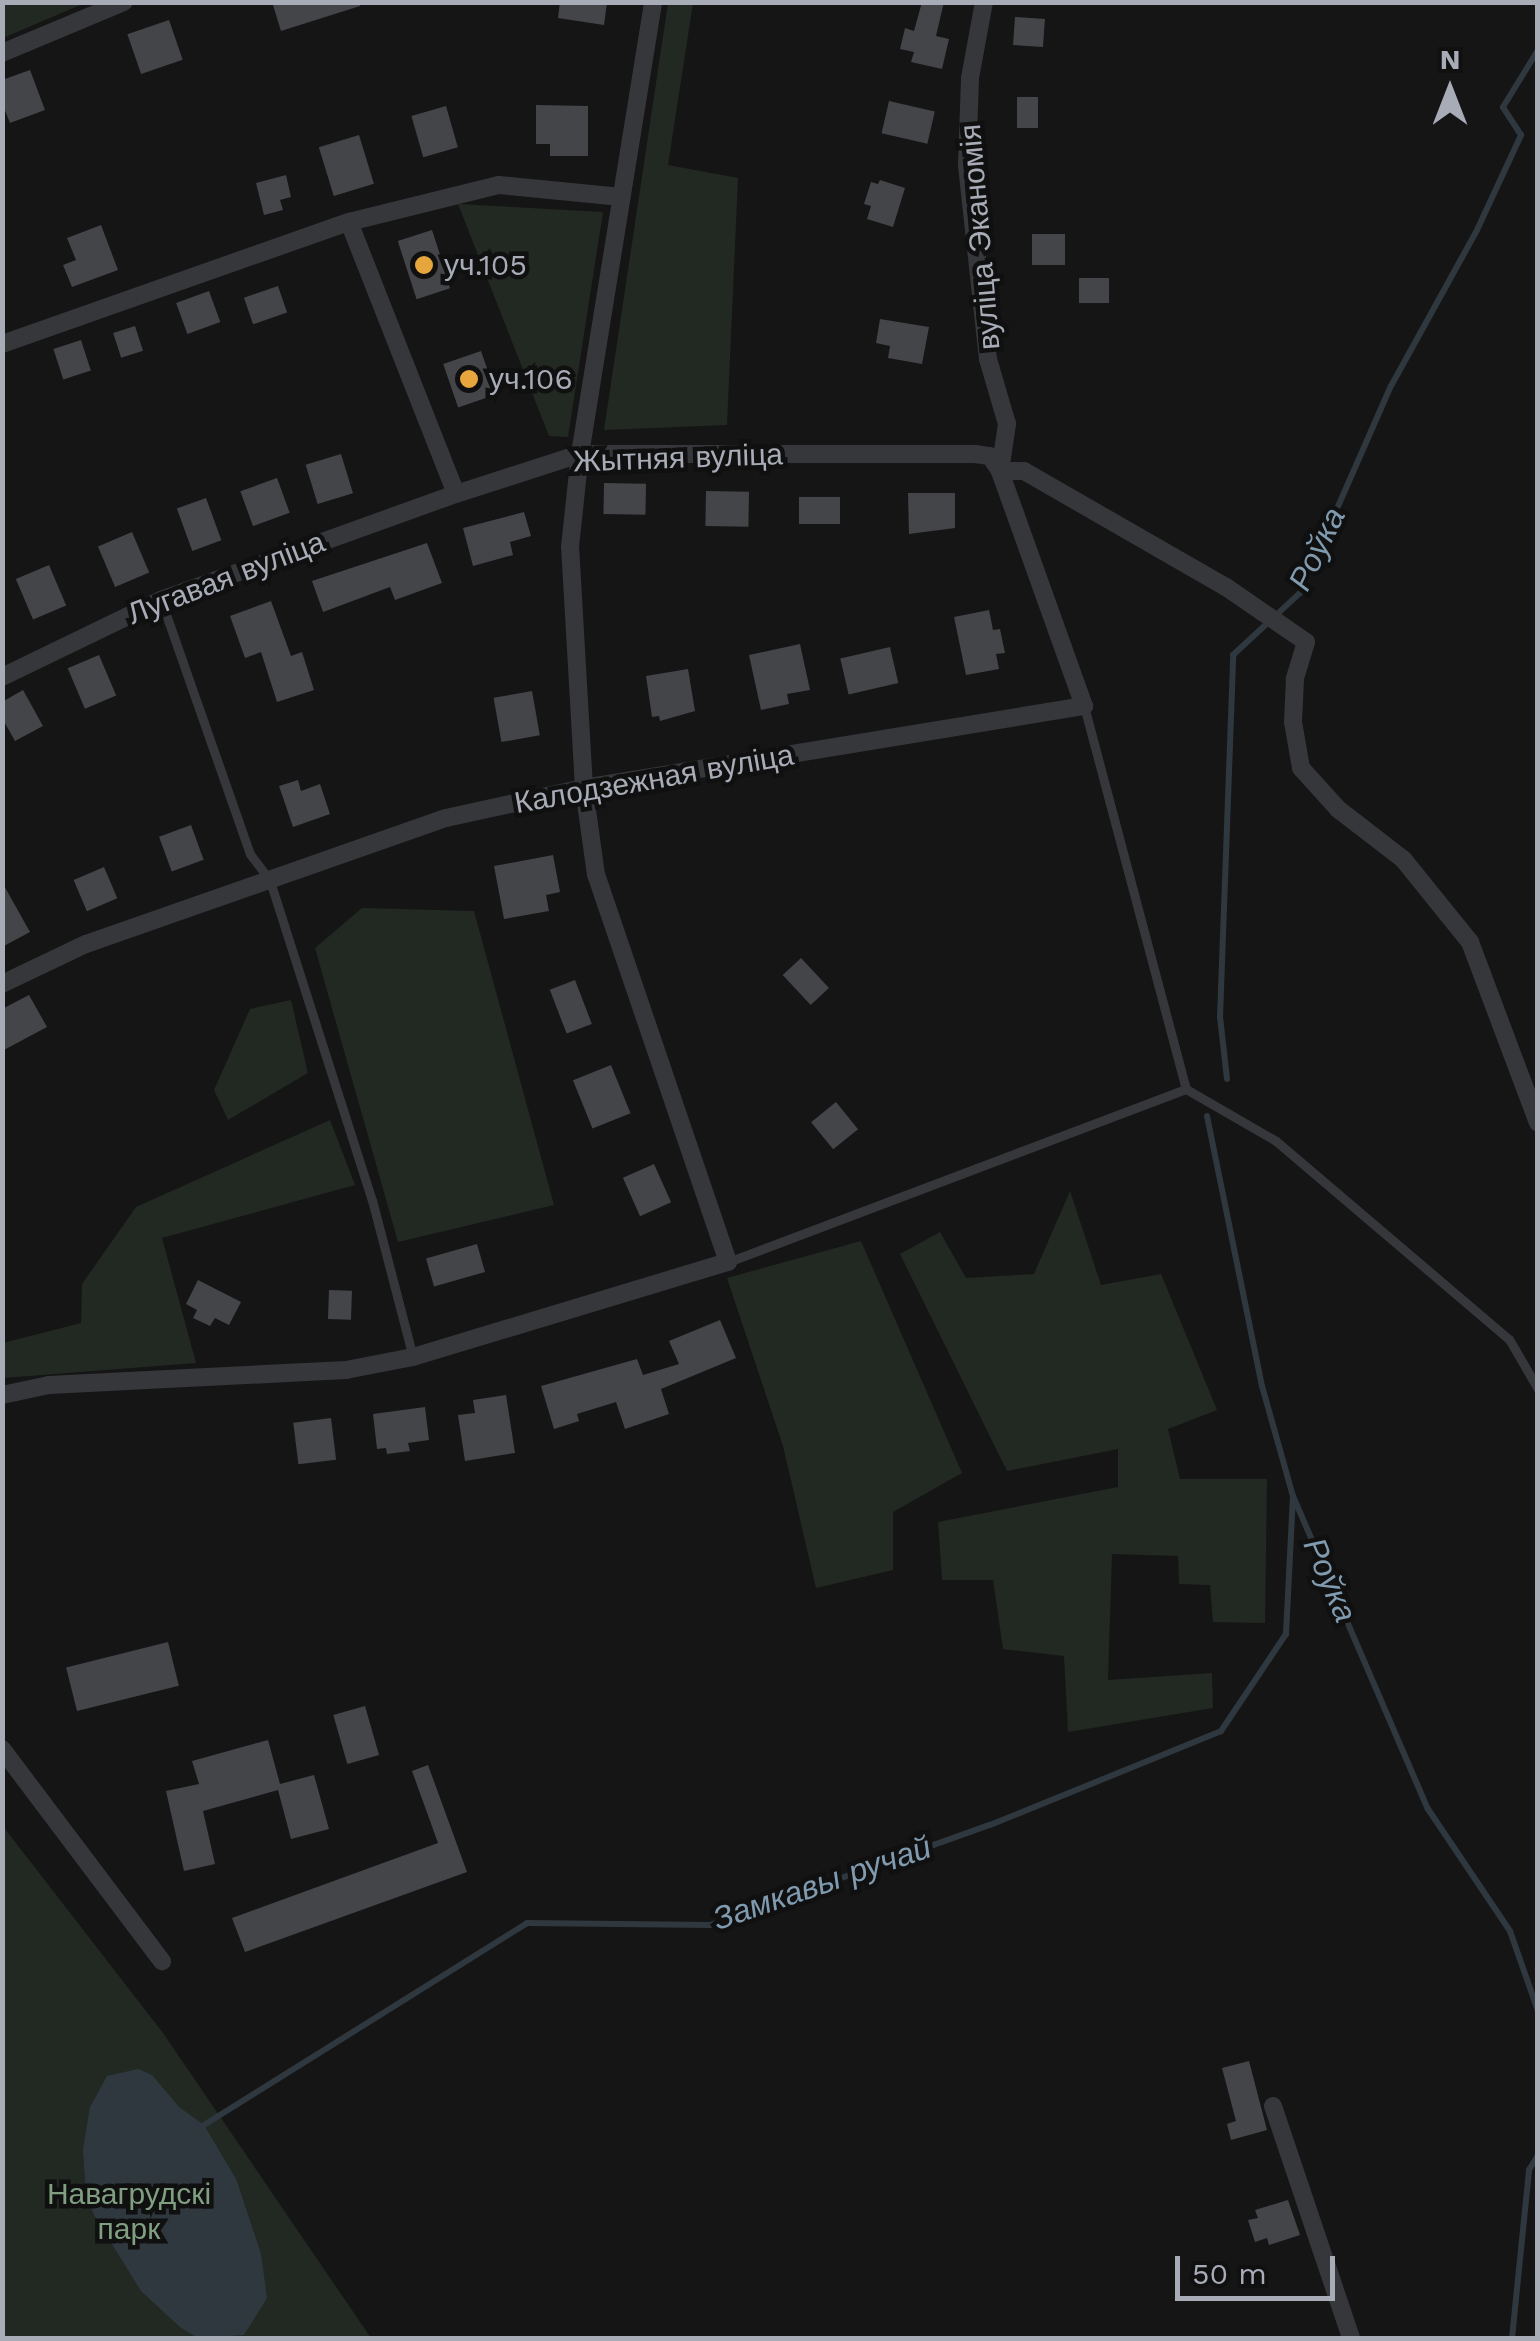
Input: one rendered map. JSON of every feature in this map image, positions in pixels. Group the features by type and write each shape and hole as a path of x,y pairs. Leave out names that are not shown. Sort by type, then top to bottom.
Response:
{"street":[{"path":"2,53 124,2"},
{"path":"2,1395 49,1385 346,1370 413,1357 728,1262 596,875 584,788 583,706 570,546 580,454 652,2"},
{"name":"вуліца Эканомія","path":"984,2 970,78 968,164 988,360 1006,424 1006,452 1000,470"},
{"path":"2,344 349,222 499,185 620,197"},
{"path":"349,222 456,494"},
{"name":"Жытняя вуліца","path":"456,494 580,454 976,454 990,456 1000,470 1024,471 1226,586 1306,642 1294,679 1294,747 1301,768 1338,809 1403,859 1470,942 1538,1124"},
{"path":"1000,470 1084,706"},
{"name":"Лугавая вуліца","path":"2,677 161,600 456,494"},
{"name":"Калодзежная вуліца","path":"2,984 86,944 446,818 584,788 1084,706"},
{"path":"2,1749 162,1961"},
{"path":"1273,2106 1351,2338"}],"lane":[{"path":"161,600 250,854 270,881 372,1200 413,1357"},
{"path":"1084,706 1186,1089 1276,1140 1509,1339 1538,1388"},
{"path":"728,1262 1186,1089"}],"green space":[{"path":"3,2 85,2 85,3 3,38"},
{"path":"668,3 693,3 668,165 738,178 727,425 604,430"},
{"path":"458,204 603,212 568,437 549,436"},
{"path":"362,908 474,911 554,1205 398,1242 315,948"},
{"path":"291,1000 308,1073 228,1120 214,1090 250,1009"},
{"path":"330,1120 355,1185 162,1238 196,1363 3,1378 3,1343 81,1323 82,1284 136,1207"},
{"path":"1070,1191 1101,1285 1161,1274 1217,1410 1168,1429 1180,1479 1267,1479 1265,1623 1213,1622 1210,1585 1179,1584 1178,1556 1112,1554 1108,1680 1212,1673 1213,1708 1068,1732 1064,1656 1003,1649 993,1580 942,1580 938,1522 1118,1487 1118,1449 1007,1471 900,1254 940,1232 966,1278 1034,1274"},
{"path":"861,1241 962,1473 893,1512 893,1570 816,1588 783,1446 727,1278"},
{"name":"Навагрудскі парк","path":"2,1825 163,2033 371,2338 3,2338"}],"shaded area":[{"path":"138,2069 152,2075 179,2107 204,2125 236,2179 261,2254 267,2298 244,2335 198,2338 180,2327 141,2291 94,2215 86,2195 83,2149 90,2107 107,2076"}],"building":[{"path":"272,2 360,2 360,6 281,31"},
{"path":"560,2 607,2 604,25 558,18"},
{"path":"922,2 944,2 936,36 949,39 942,69 911,62 914,52 900,49 905,28 914,31"},
{"path":"1015,17 1045,19 1043,47 1013,45"},
{"path":"169,20 183,60 141,74 127,34"},
{"path":"30,70 45,110 10,123 2,103 2,80"},
{"path":"1017,97 1038,97 1038,128 1017,128"},
{"path":"889,101 935,112 927,144 882,133"},
{"path":"536,105 588,106 588,156 550,156 550,144 536,144"},
{"path":"446,106 458,147 423,157 411,116"},
{"path":"359,135 374,184 334,196 319,147"},
{"path":"286,175 291,197 280,200 283,210 264,215 256,183"},
{"path":"880,180 905,188 893,227 867,219 871,206 864,204 871,182 878,184"},
{"path":"101,225 118,270 72,287 63,265 76,260 67,238"},
{"name":"уч.105","path":"432,230 451,288 417,299 398,241"},
{"path":"1032,234 1065,234 1065,265 1032,265"},
{"path":"1079,278 1109,278 1109,303 1079,303"},
{"path":"278,286 287,312 253,324 244,298"},
{"path":"209,291 220,322 187,334 176,303"},
{"path":"880,319 929,327 922,364 888,358 890,346 876,343"},
{"path":"135,326 143,351 121,358 113,333"},
{"path":"81,340 91,370 63,379 53,349"},
{"name":"уч.106","path":"481,351 496,394 458,408 443,364"},
{"path":"341,454 353,493 318,504 306,465"},
{"path":"277,478 290,513 253,526 240,491"},
{"path":"604,483 646,484 645,515 603,514"},
{"path":"706,491 749,492 748,527 705,526"},
{"path":"908,493 955,493 955,528 909,534"},
{"path":"799,497 840,497 840,524 799,524"},
{"path":"206,498 221,540 192,551 177,509"},
{"path":"524,512 531,536 510,542 513,555 473,566 463,528"},
{"path":"132,532 149,573 115,587 98,546"},
{"path":"427,543 442,583 395,600 390,587 323,612 312,581"},
{"path":"49,565 66,606 33,620 16,579"},
{"path":"271,601 291,656 302,652 314,690 277,702 261,652 245,658 230,616"},
{"path":"989,610 993,630 1000,629 1005,653 996,654 999,669 966,675 954,617"},
{"path":"800,644 810,690 787,694 789,704 761,710 749,655"},
{"path":"890,647 898,683 849,695 840,658"},
{"path":"99,655 116,696 85,709 68,668"},
{"path":"688,669 695,711 660,721 659,716 652,717 646,676"},
{"path":"23,690 43,726 15,741 2,718 2,702"},
{"path":"532,691 540,735 501,742 494,698"},
{"path":"298,780 301,791 320,784 330,814 293,827 279,786"},
{"path":"191,825 204,860 172,871 159,837"},
{"path":"553,855 560,892 546,895 549,911 504,919 494,866"},
{"path":"104,867 117,898 87,911 74,880"},
{"path":"2,882 30,932 2,947"},
{"path":"801,958 829,988 811,1005 783,975"},
{"path":"575,980 592,1024 567,1034 550,990"},
{"path":"29,995 47,1027 2,1051 2,1009"},
{"path":"611,1065 630,1113 592,1129 573,1080"},
{"path":"836,1102 858,1129 833,1149 811,1122"},
{"path":"654,1164 671,1202 640,1216 623,1178"},
{"path":"477,1244 485,1272 434,1286 426,1259"},
{"path":"198,1280 241,1302 229,1325 215,1318 210,1326 193,1318 197,1310 186,1304"},
{"path":"329,1290 352,1291 351,1320 328,1319"},
{"path":"720,1320 736,1358 661,1389 669,1414 625,1429 616,1402 577,1414 579,1421 554,1429 541,1386 637,1359 643,1375 679,1364 669,1341"},
{"path":"506,1395 515,1453 465,1461 458,1415 475,1413 473,1400"},
{"path":"425,1407 429,1440 408,1443 410,1451 387,1454 386,1448 377,1449 373,1414"},
{"path":"331,1418 336,1460 298,1464 293,1423"},
{"path":"168,1642 179,1686 77,1711 66,1667"},
{"path":"365,1706 379,1755 347,1764 333,1715"},
{"path":"268,1740 280,1784 314,1775 329,1829 291,1839 278,1790 203,1811 215,1864 184,1871 166,1791 199,1784 192,1761"},
{"path":"428,1765 467,1872 245,1952 232,1918 438,1843 412,1771"},
{"path":"1249,2061 1267,2130 1231,2140 1227,2124 1236,2121 1222,2068"},
{"path":"1288,2200 1300,2235 1269,2245 1267,2238 1255,2242 1248,2220 1258,2218 1255,2210"}],"waterway":[{"name":"Роўка","path":"1227,1079 1220,1017 1233,655 1300,593 1391,386 1477,230 1521,135 1503,107 1538,50"},
{"name":"Роўка","path":"1207,1116 1262,1386 1293,1496 1428,1809 1510,1931 1538,2011"},
{"name":"Замкавы ручай","path":"202,2131 204,2125 527,1923 710,1925 990,1825 1221,1731 1286,1634 1293,1496"},
{"path":"1512,2338 1529,2170 1538,2155"}],"place":[{"name":"уч.105","path":"424,265"},
{"name":"уч.106","path":"469,379"}]}
